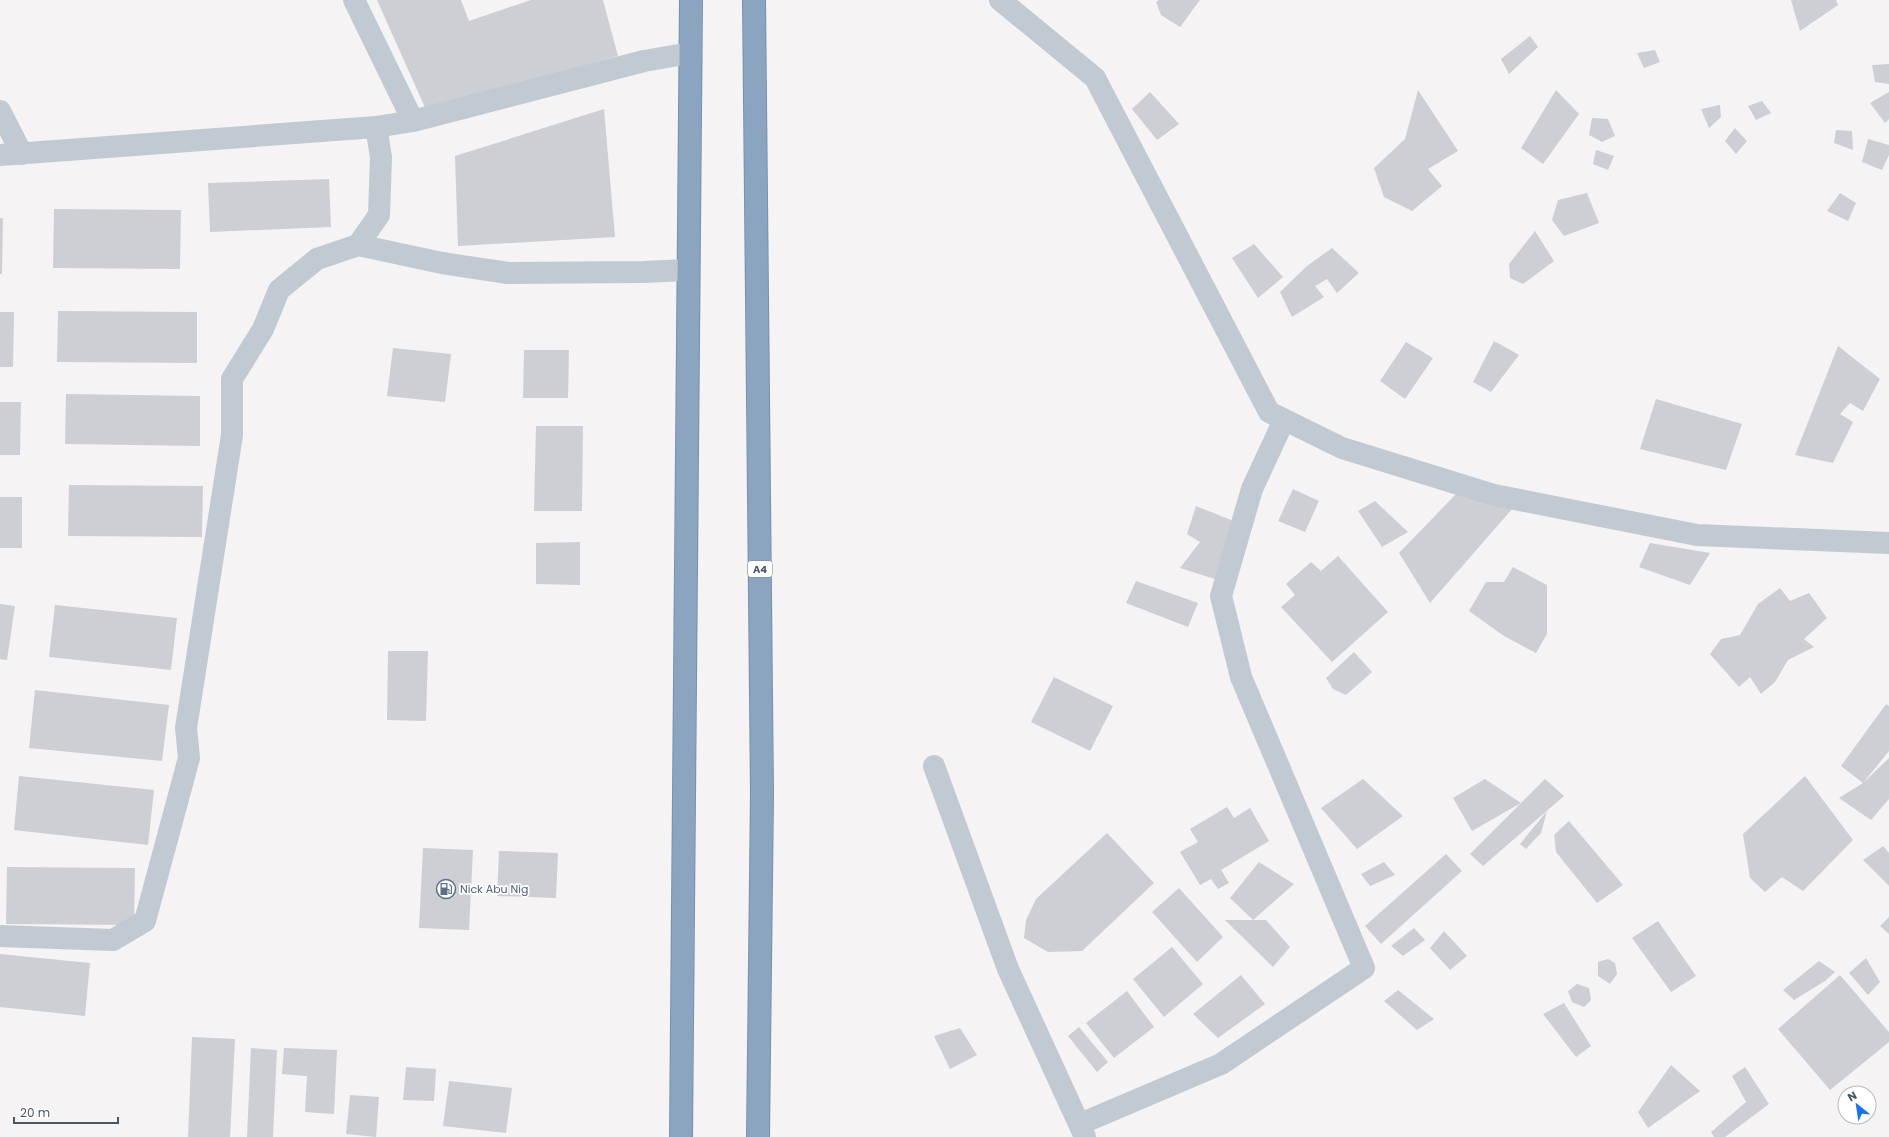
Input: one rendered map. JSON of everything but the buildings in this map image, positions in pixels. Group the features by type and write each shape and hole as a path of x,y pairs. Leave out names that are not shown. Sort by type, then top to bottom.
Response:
{"highway":[{"path":"681,1137 691,0"},
{"name":"A4","path":"754,0 762,794 758,1137"}],"street":[{"path":"354,0 413,121"},
{"path":"1000,0 1095,78 1269,412 1342,448 1494,495 1697,535 1889,543"},
{"path":"0,155 376,127 413,121 644,61 690,53"},
{"path":"0,111 22,154"},
{"path":"358,245 379,215 381,157 376,127"},
{"path":"0,936 113,940 145,921 189,758 186,728 232,435 232,379 263,329 279,290 316,259 358,245 442,263 508,272 643,272 688,270"},
{"path":"934,766 1008,970 1082,1130 1221,1064 1364,968 1241,677 1221,596 1252,489 1284,420"}],"place":[{"name":"Nick Abu Nig","path":"446,889"}]}
